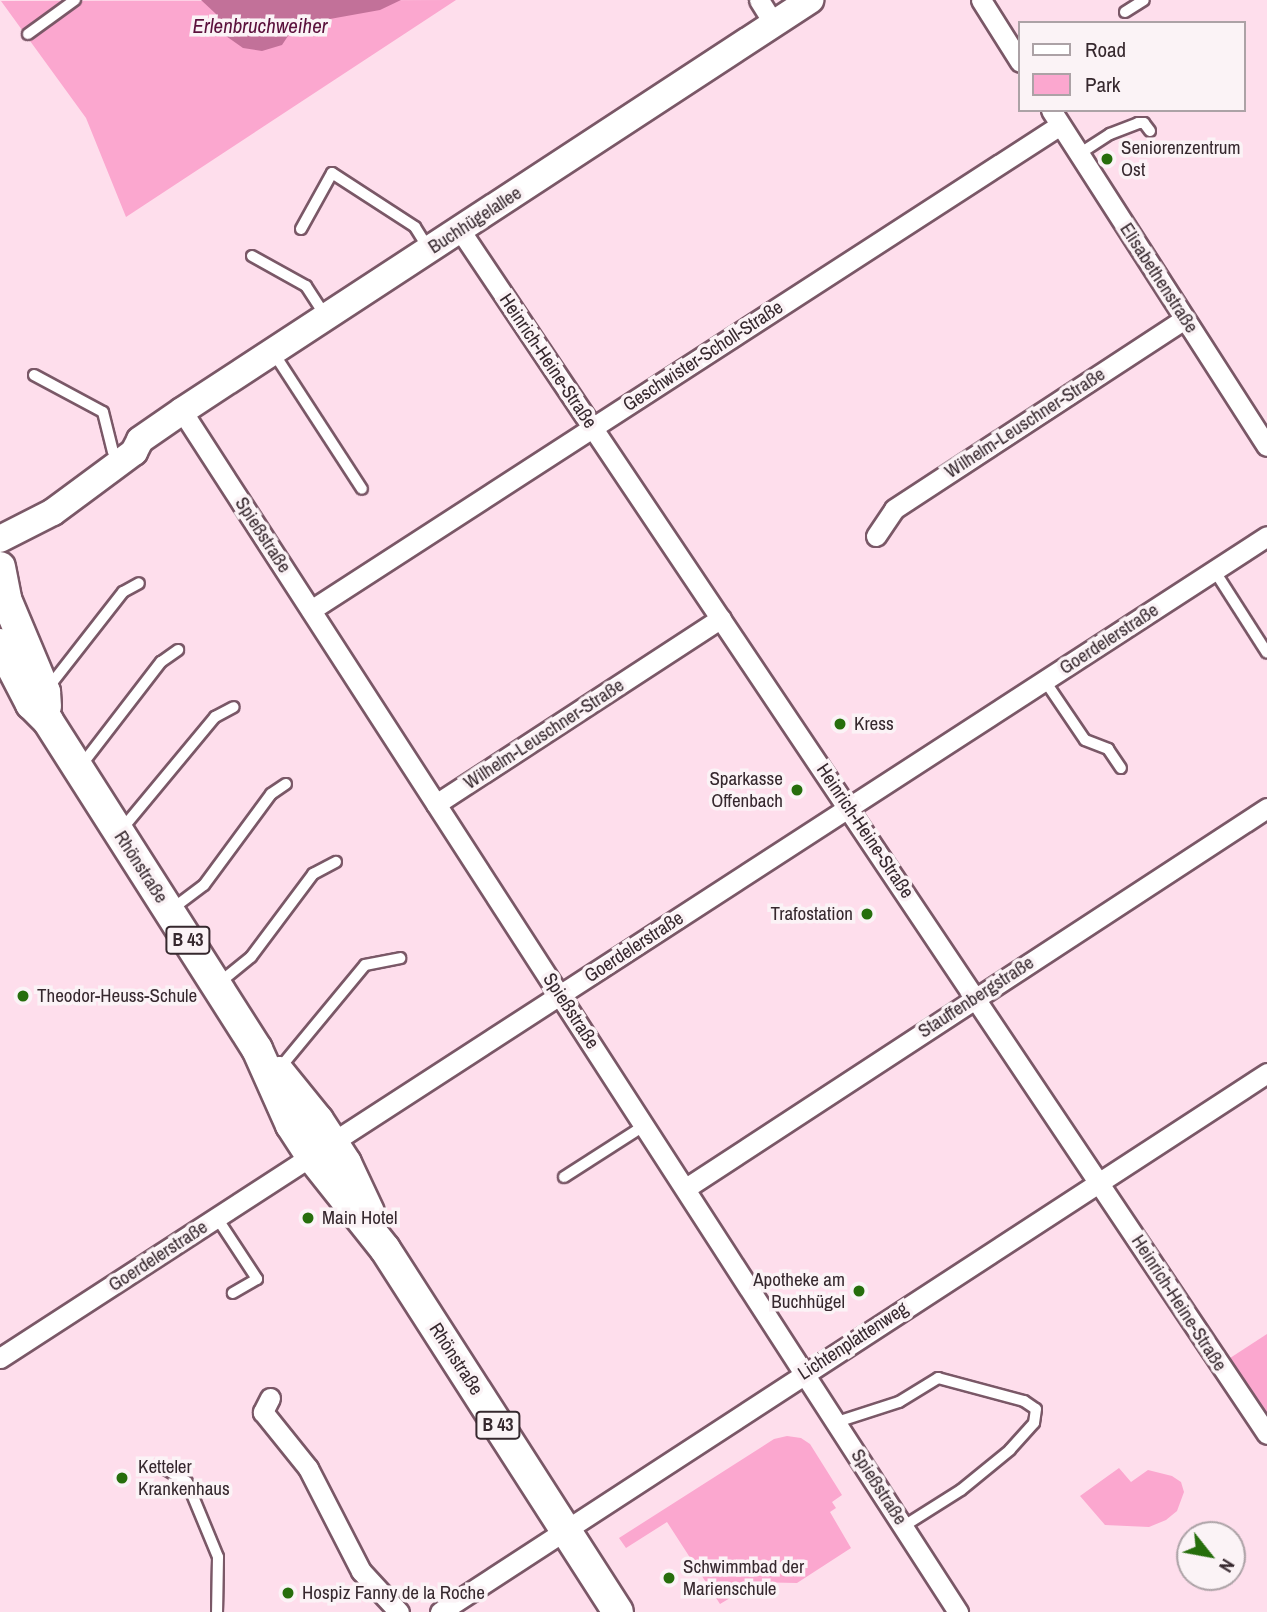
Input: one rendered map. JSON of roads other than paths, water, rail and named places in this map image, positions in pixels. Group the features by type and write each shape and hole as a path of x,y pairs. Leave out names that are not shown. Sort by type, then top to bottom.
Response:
{"main road":[{"name":"Rhönstraße","path":"0,567 12,616 46,706 79,769 257,1049 291,1125 351,1174 385,1249 618,1612"},
{"name":"Rhönstraße","path":"0,644 31,704 46,706"},
{"name":"Rhönstraße","path":"257,1049 318,1120 322,1149"}],"street":[{"path":"759,0 774,24"},
{"name":"Buchhügelallee","path":"0,520 28,506 127,442 140,440 810,0"},
{"path":"981,0 1018,59"},
{"name":"Elisabethenstraße","path":"1056,118 1267,446"},
{"name":"Geschwister-Scholl-Straße","path":"311,610 593,427 1056,118"},
{"name":"Heinrich-Heine-Straße","path":"460,230 850,808 1267,1434"},
{"name":"Wilhelm-Leuschner-Straße","path":"876,536 894,509 1184,319"},
{"name":"Spießstraße","path":"182,411 806,1372 958,1612"},
{"name":"Buchhügelallee","path":"0,539 53,512 134,452 140,440"},
{"name":"Goerdelerstraße","path":"0,1358 1267,536"},
{"name":"Wilhelm-Leuschner-Straße","path":"436,804 721,618"},
{"name":"Stauffenbergstraße","path":"686,1188 1267,808"},
{"name":"Lichtenplattenweg","path":"440,1612 1267,1073"},
{"path":"270,1398 263,1412 307,1468 360,1571 399,1612"}],"lane":[{"path":"28,34 75,0"},
{"path":"1125,12 1144,0"},
{"path":"1079,154 1110,134 1138,123 1144,123 1150,131"},
{"path":"301,229 332,173 415,227 430,249"},
{"path":"253,256 306,286 326,317"},
{"path":"273,352 362,489"},
{"path":"34,375 103,412 113,452"},
{"path":"1214,570 1267,653"},
{"path":"46,706 123,593 139,583"},
{"path":"79,769 161,662 178,650"},
{"path":"1045,681 1085,740 1108,749 1121,768"},
{"path":"119,832 215,717 234,707"},
{"path":"169,911 204,885 271,794 286,784"},
{"path":"217,985 246,962 313,874 336,862"},
{"path":"278,1071 365,965 400,958"},
{"path":"564,1177 645,1125"},
{"path":"217,1218 257,1279 233,1293"},
{"path":"837,1422 890,1406 938,1378 1024,1401 1037,1409 1034,1423 1010,1450 961,1490 904,1527"},
{"path":"167,1470 187,1482 218,1557 217,1612"}],"water":[{"name":"Erlenbruchweiher","path":"201,0 401,0 380,10 302,24 294,27 282,45 262,51 243,48 226,36 216,14"}],"place":[{"name":"Seniorenzentrum Ost","path":"1107,159"},
{"name":"Kress","path":"840,724"},
{"name":"Sparkasse Offenbach","path":"797,790"},
{"name":"Trafostation","path":"867,914"},
{"name":"Theodor-Heuss-Schule","path":"23,996"},
{"name":"Main Hotel","path":"308,1218"},
{"name":"Apotheke am Buchhügel","path":"859,1291"},
{"name":"Ketteler Krankenhaus","path":"122,1478"},
{"name":"Schwimmbad der Marienschule","path":"669,1578"},
{"name":"Hospiz Fanny de la Roche","path":"288,1593"}]}
